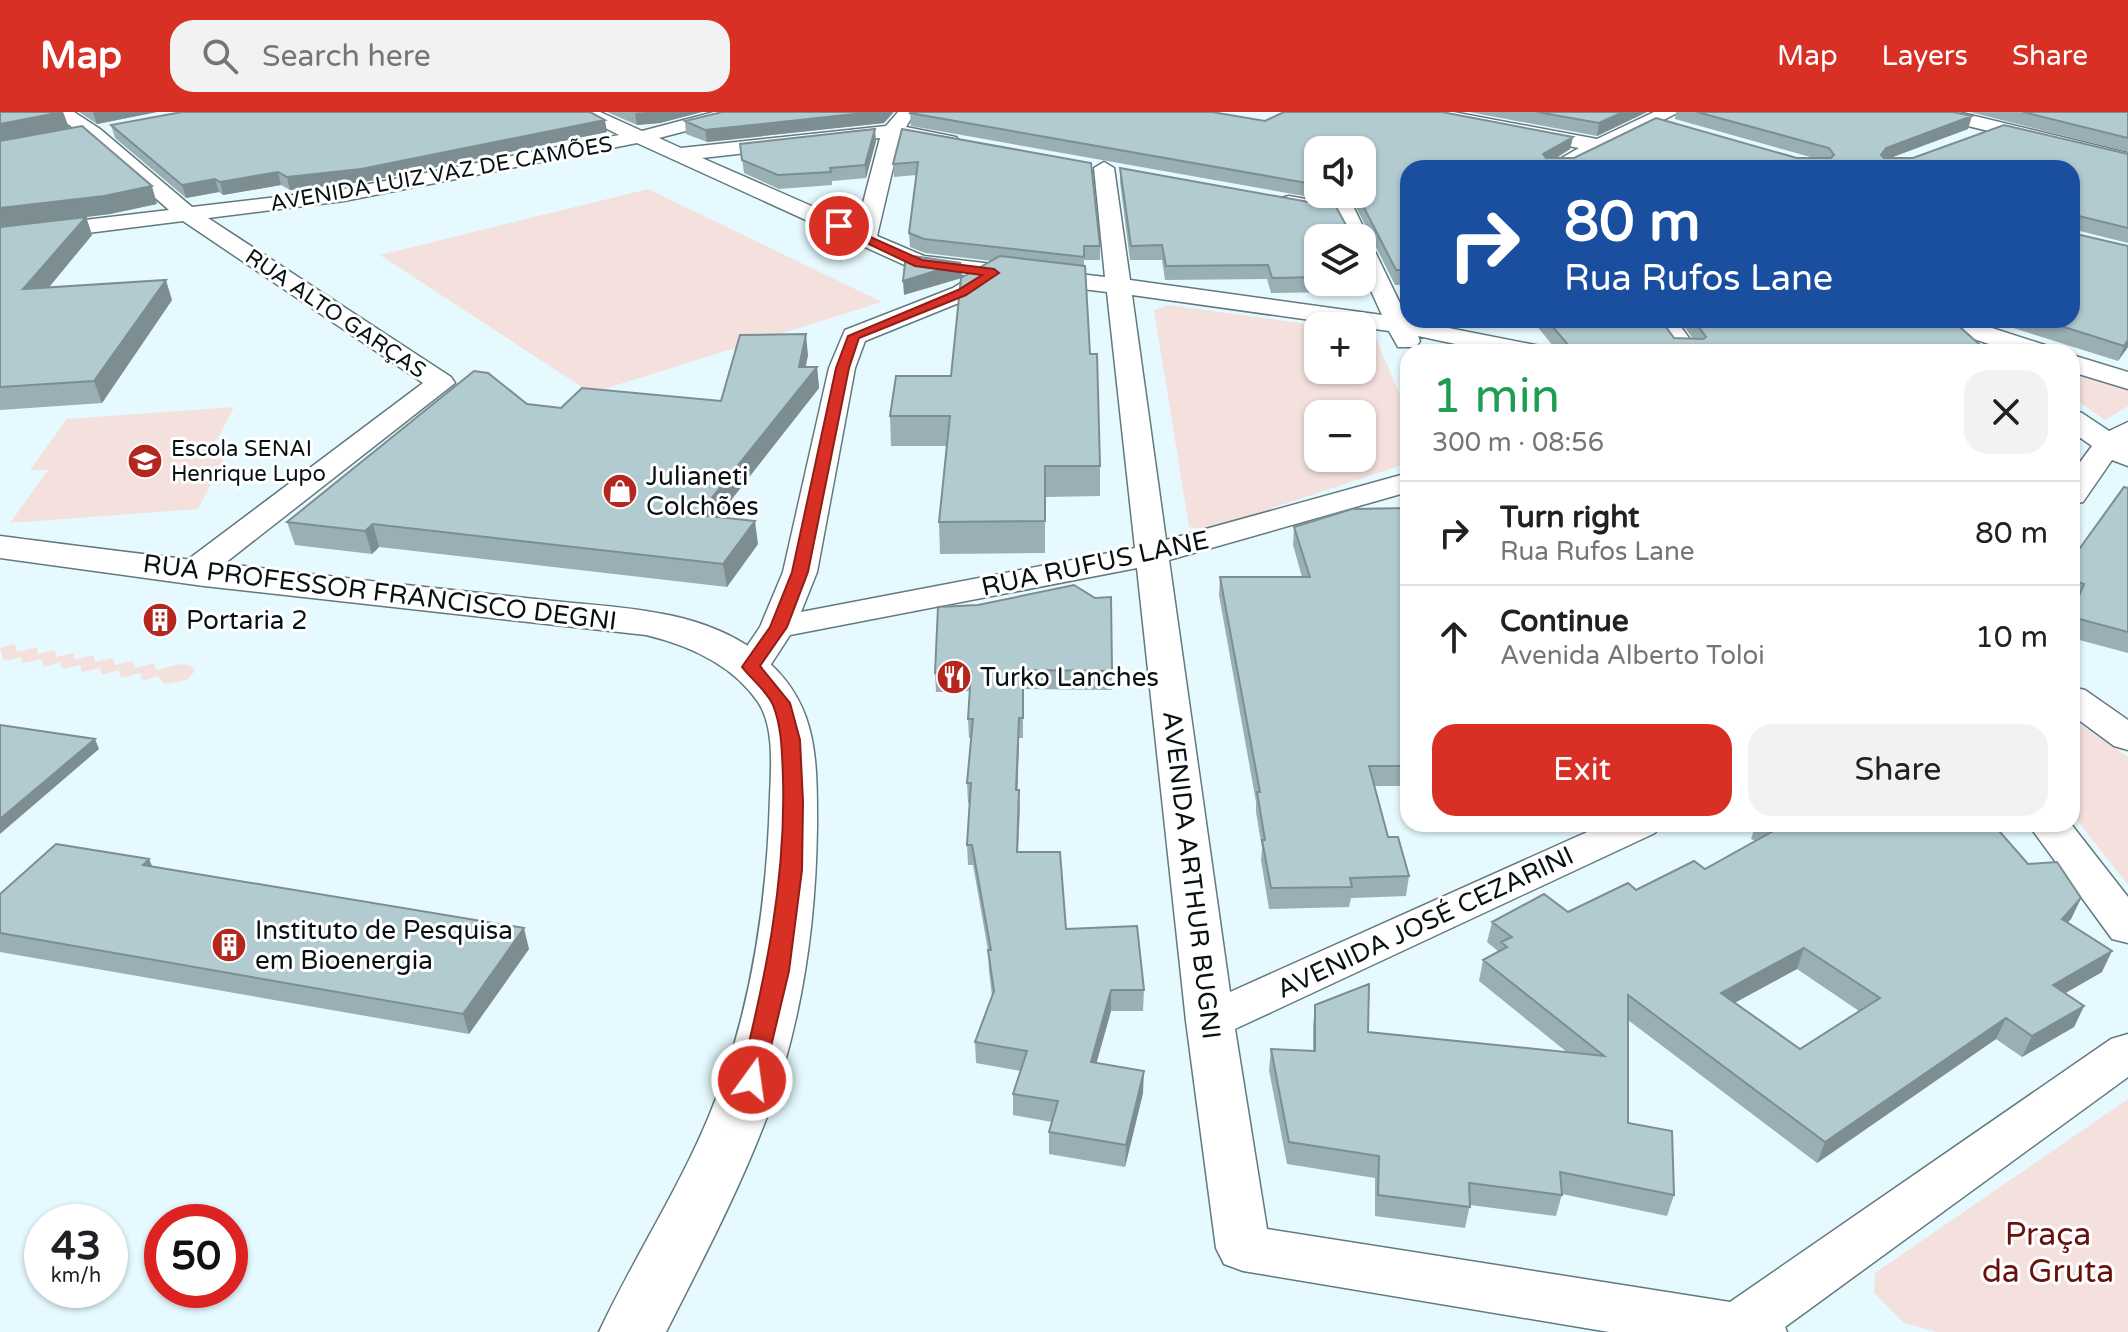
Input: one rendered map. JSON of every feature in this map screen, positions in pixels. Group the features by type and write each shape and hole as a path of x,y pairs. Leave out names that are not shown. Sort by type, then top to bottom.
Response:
{"main road":[{"name":"RUA PROFESSOR FRANCISCO DEGNI","path":"0,547 646,623 691,633 728,650 764,647 790,740 792,870 778,971 752,1080 701,1201 632,1332"}],"street":[{"name":"RUA ALTO GARÇAS","path":"61,112 105,131 188,215 441,383 194,571"},
{"path":"584,112 919,263 1121,286 1400,325"},
{"name":"AVENIDA LUIZ VAZ DE CAMÕES","path":"0,237 344,195 640,137 736,112"},
{"path":"865,238 892,131 909,112"},
{"path":"1423,112 1600,146"},
{"path":"1934,112 2128,159"},
{"path":"1571,160 1660,117 1682,130"},
{"path":"1957,143 2025,117"},
{"path":"62,139 105,131"},
{"path":"681,154 892,131 968,144"},
{"name":"AVENIDA ARTHUR BUGNI","path":"1104,168 1210,1021 1243,1248 1749,1330"},
{"path":"1271,199 1346,213 1351,224"},
{"path":"764,647 800,572 842,368 854,336 962,293 994,273"},
{"path":"1376,275 1400,325"},
{"path":"1415,328 1492,344"},
{"path":"1940,328 1962,344"},
{"path":"1966,328 2014,344"},
{"path":"2080,366 2128,381"},
{"path":"2080,423 2121,444 2080,487"},
{"name":"RUA RUFUS LANE","path":"764,647 1151,555 1400,484"},
{"path":"2080,704 2128,738"},
{"name":"AVENIDA JOSÉ CEZARINI","path":"1210,1021 1617,832"},
{"path":"2055,832 2128,928"},
{"path":"1749,1330 2128,1052"}],"green space":[{"path":"648,189 882,302 591,393 380,255"},
{"path":"1169,305 1304,324 1304,384 1376,384 1376,339 1400,395 1400,466 1206,530 1189,527 1154,310"},
{"path":"2080,376 2128,391 2128,406 2105,420 2080,403"},
{"path":"234,407 208,457 225,456 198,509 10,523 48,470 30,470 67,419"},
{"path":"15,644 17,652 37,647 38,654 55,650 56,657 74,653 75,660 94,655 95,662 113,658 115,665 132,661 135,668 154,663 156,670 181,664 192,666 195,671 187,680 164,684 158,676 142,681 140,673 121,678 119,670 102,675 100,668 82,672 80,665 62,669 60,662 44,667 42,659 22,663 21,657 4,661 0,648"},
{"path":"2080,724 2128,757 2128,885 2080,824"},
{"name":"Praça da Gruta","path":"2128,1099 2128,1332 1937,1332 1904,1323 1874,1293 1875,1273"}],"building":[{"path":"0,112 62,112 0,124"},
{"path":"182,112 590,112 605,120 361,169 287,177 278,172 182,185 111,125"},
{"path":"722,112 873,112 705,130 685,121"},
{"path":"1212,112 1265,121 1284,112 1442,112 1573,137 1543,154 1546,158 1574,158 1656,118 1797,158 1831,158 1834,155 1829,148 1697,112 1953,112 1972,116 1886,148 1881,155 1884,158 1913,158 2004,125 2128,154 2128,228 2080,216 2080,160 1400,160 1400,270 1396,270 1376,231 1376,224 1372,224 1364,208 1376,208 1376,136 1304,136 1304,183 910,113"},
{"path":"1537,112 1623,112 1599,123"},
{"path":"2023,112 2128,112 2128,138"},
{"path":"82,126 152,186 104,196 0,208 0,141"},
{"path":"875,129 865,165 830,168 831,172 778,175 742,160 740,144"},
{"path":"902,129 1091,163 1100,246 1084,246 1084,257 924,239 909,233 918,162 893,164"},
{"path":"1120,168 1304,201 1304,208 1337,208 1345,224 1304,224 1304,277 1272,278 1268,265 1166,266 1162,245 1131,246"},
{"path":"86,217 23,289 166,280 94,381 0,387 0,227"},
{"path":"2080,235 2128,246 2128,340 2124,346 2067,328 2080,328"},
{"path":"906,255 961,263 903,281"},
{"path":"1000,256 1085,266 1090,354 1097,354 1100,466 1045,466 1045,521 939,522 950,416 890,416 896,376 951,376 961,278"},
{"path":"1554,328 1667,328 1674,338 1703,339 1706,337 1700,328 1961,328 1979,344 1567,344"},
{"path":"806,334 799,367 817,367 698,515 755,521 723,564 373,524 365,531 287,522 474,371 488,373 527,404 561,408 582,388 721,401 740,335"},
{"path":"2124,487 2128,488 2128,632 2080,619 2080,593 2084,584 2080,583 2080,548"},
{"path":"1400,508 1400,766 1369,766 1388,837 1398,837 1409,876 1350,878 1352,887 1271,888 1262,840 1265,840 1257,792 1260,792 1220,577 1310,577 1294,527 1352,509"},
{"path":"1074,585 1095,598 1111,597 1112,671 1023,670 1023,718 1019,718 1016,790 1019,790 1017,852 1060,852 1066,929 1137,926 1144,990 1111,990 1091,1062 1144,1071 1126,1145 1049,1132 1058,1101 1013,1094 1027,1051 975,1042 994,991 988,950 991,950 972,845 967,845 971,783 967,783 973,719 968,719 971,672 935,673 938,607 978,605"},
{"path":"0,725 95,739 0,819"},
{"path":"1771,832 2000,832 2028,864 2057,862 2081,898 2062,919 2112,951 2053,985 2084,1006 2032,1036 2006,1018 1825,1142 1628,995 1628,1123 1672,1131 1674,1195 1560,1172 1562,1195 1469,1183 1470,1207 1378,1195 1379,1156 1289,1142 1271,1049 1315,1051 1315,1005 1369,984 1368,1032 1604,1056 1483,960 1507,947 1501,942 1512,937 1492,922 1544,894 1568,912 1628,883 1636,890 1694,861 1705,869","holes":["1804,948 1880,998 1800,1049 1721,993"]},
{"path":"56,844 149,859 143,865 524,928 463,1014 0,933 0,894"}],"place":[{"name":"Escola SENAI Henrique Lupo","path":"145,461"},
{"name":"Julianeti Colchões","path":"620,491"},
{"name":"Portaria 2","path":"160,620"},
{"name":"Turko Lanches","path":"954,677"},
{"name":"Instituto de Pesquisa em Bioenergia","path":"229,945"}],"route":[{"path":"752,1080 778,971 792,870 793,802 790,740 781,703 751,667 778,627 800,572 842,368 854,336 962,293 994,273 919,263 839,226"}]}
